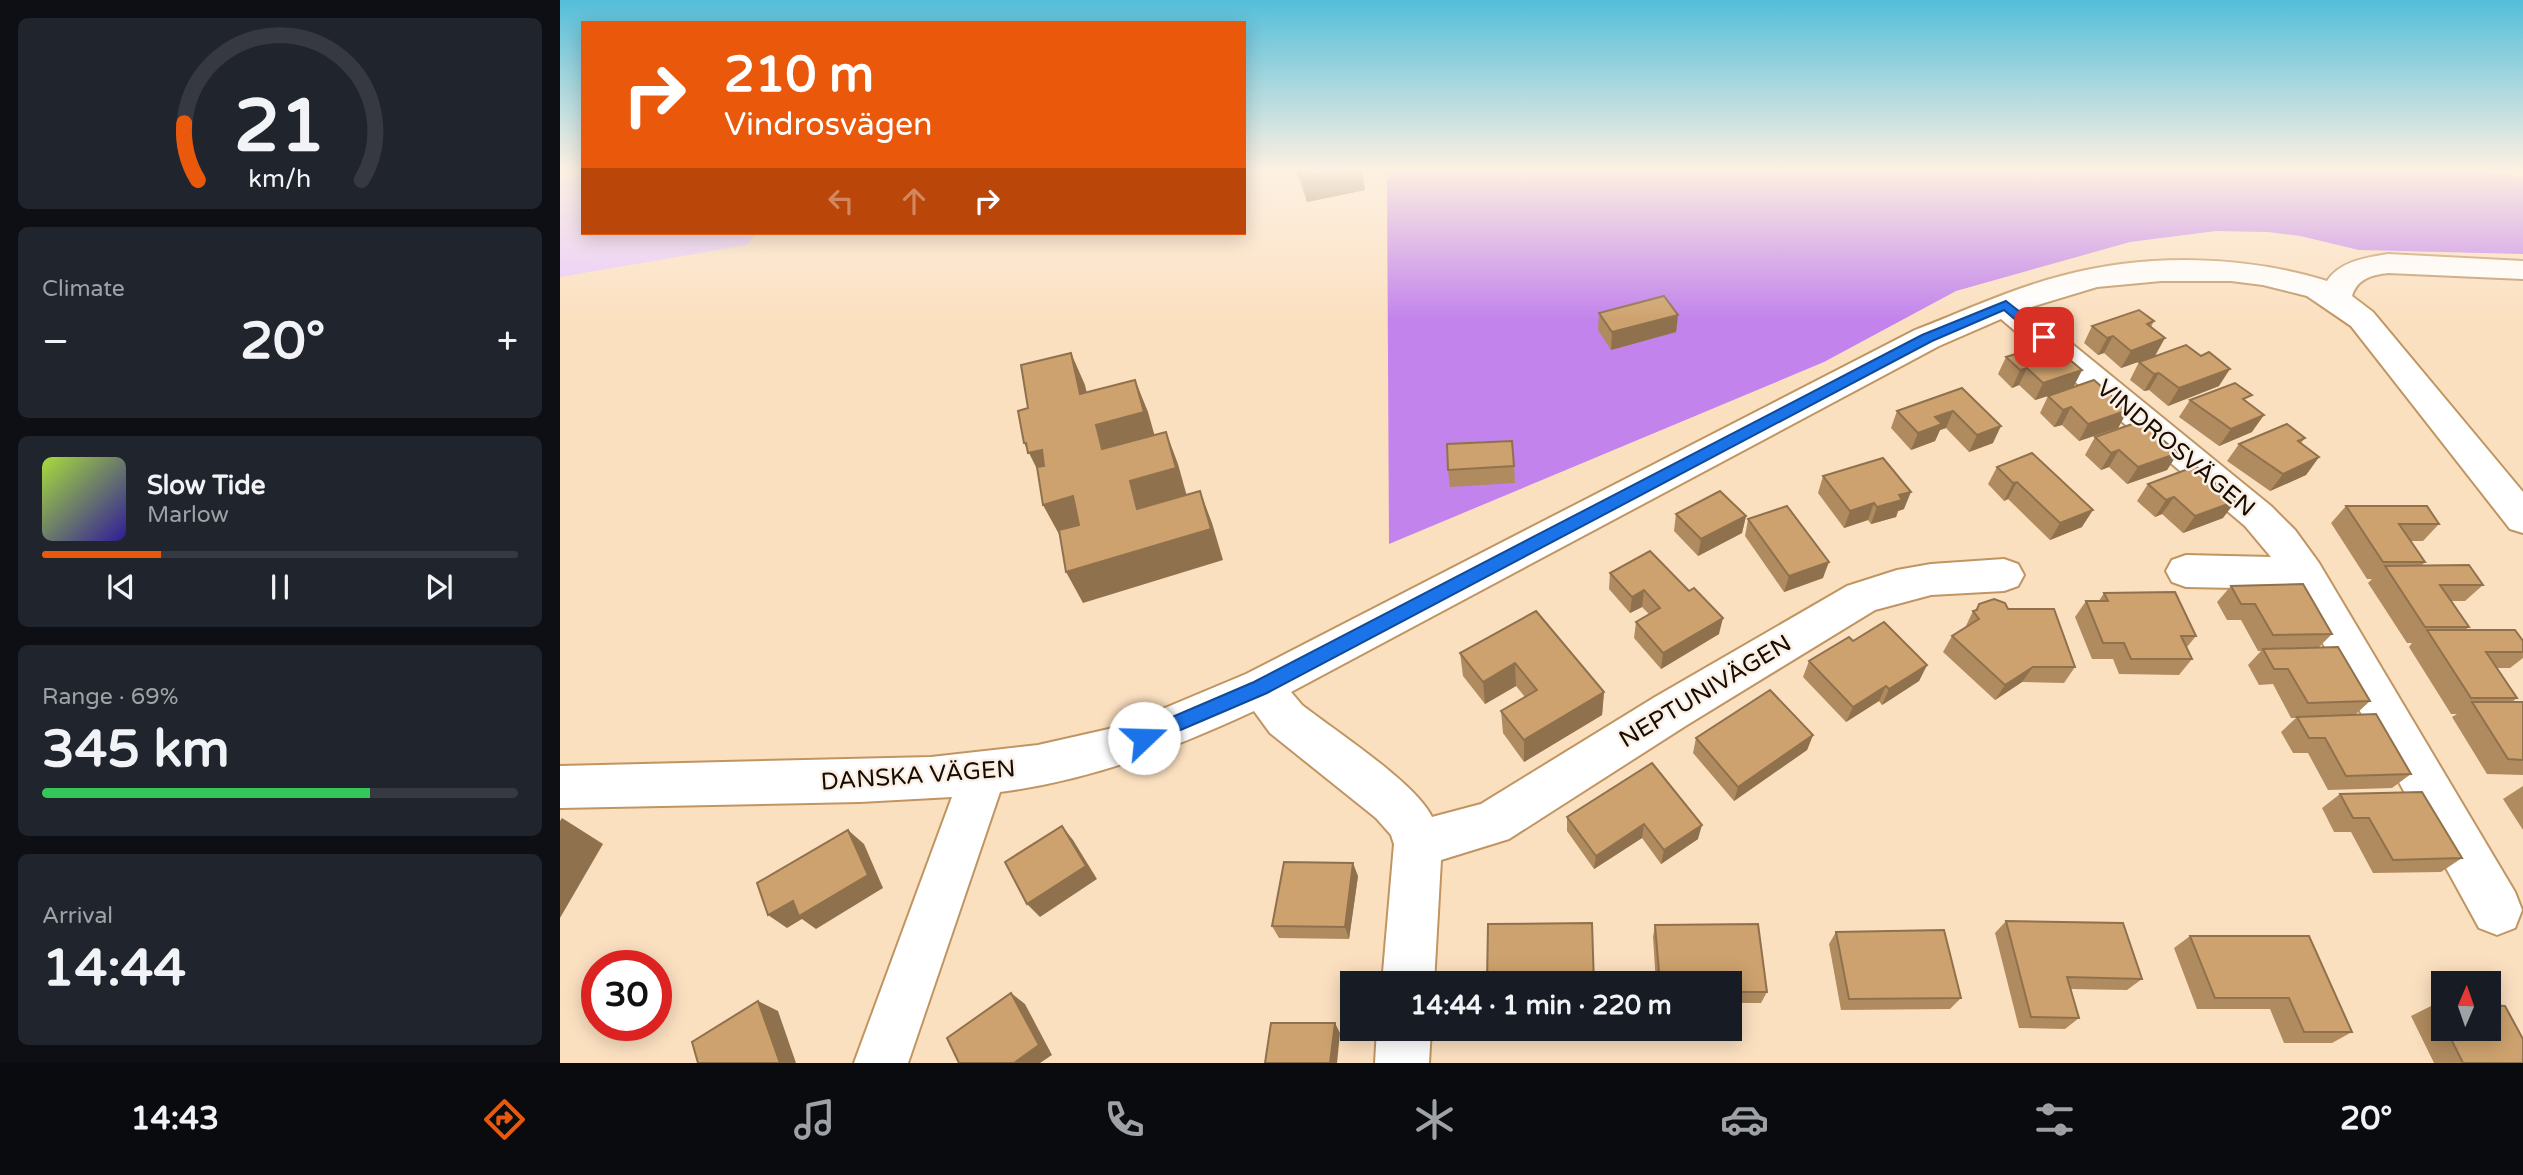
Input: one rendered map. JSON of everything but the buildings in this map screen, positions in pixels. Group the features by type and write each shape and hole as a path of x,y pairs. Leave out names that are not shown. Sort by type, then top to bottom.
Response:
{"street":[{"path":"2336,298 2427,273 2471,269 2523,270"},
{"name":"DANSKA VÄGEN","path":"560,787 868,781 983,775 1074,759 1162,732 1261,687 1927,338 2006,305 2075,282 2142,274 2249,273 2317,289 2336,298 2362,319 2523,519"},
{"name":"VINDROSVÄGEN","path":"2006,305 2258,516 2281,541 2305,574 2497,910"},
{"path":"2186,571 2305,574"},
{"name":"NEPTUNIVÄGEN","path":"1418,844 1492,823 1671,711 1861,598 1894,585 1922,579 2004,575"},
{"path":"1261,687 1286,719 1393,803 1410,822 1418,844 1409,971"},
{"path":"881,1063 983,775"},
{"path":"1402,1063 1404,1041"}],"shaded area":[{"path":"560,221 581,221 581,235 754,235 747,245 560,277"},
{"path":"1387,221 2523,221 2523,254 2359,250 2300,236 2216,231 2130,242 1956,291 1824,362 1389,544"}],"route":[{"path":"1144,738 1261,687 1927,338 2006,305 2044,337"}]}
